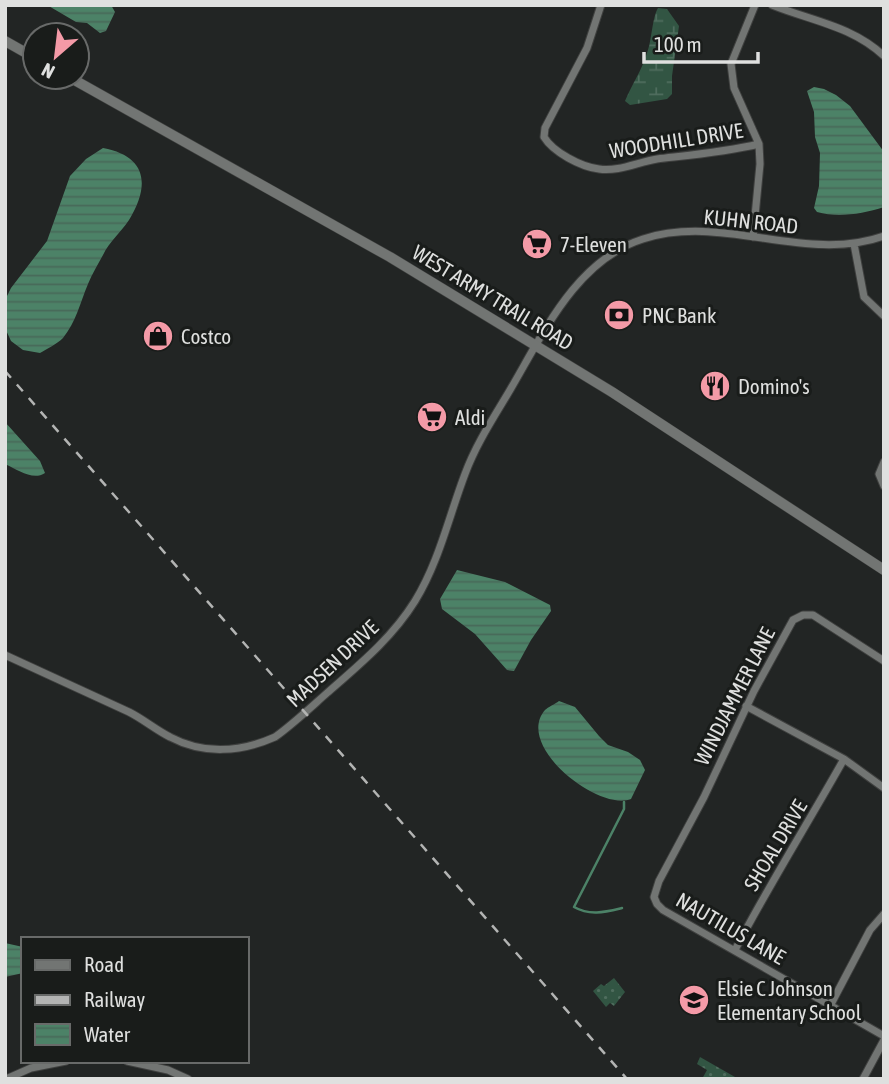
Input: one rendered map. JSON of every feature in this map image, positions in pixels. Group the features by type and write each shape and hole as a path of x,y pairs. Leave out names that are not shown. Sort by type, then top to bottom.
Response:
{"main road":[{"path":"5,41 21,50"},
{"name":"WEST ARMY TRAIL ROAD","path":"91,89 390,257 612,392 884,570"}],"street":[{"name":"WOODHILL DRIVE","path":"601,5 587,48 545,128 544,137 549,146 586,165 607,169 655,159 723,153 759,144"},
{"path":"753,237 760,164 759,144 734,88 731,64 755,5"},
{"path":"772,5 849,31 870,43 884,56"},
{"name":"KUHN ROAD","path":"536,346 581,280 617,251 643,239 680,232 718,230 807,245 854,244 884,236"},
{"path":"854,244 864,297 884,316"},
{"name":"MADSEN DRIVE","path":"5,655 135,715 192,747 238,750 275,737 360,664 407,614 430,571 470,463 536,346"},
{"path":"882,482 884,462"},
{"name":"WINDJAMMER LANE","path":"678,843 704,797 746,706 790,624 803,615 819,618 884,661"},
{"path":"746,706 844,759 884,788"},
{"name":"SHOAL DRIVE","path":"735,950 844,759"},
{"name":"NAUTILUS LANE","path":"678,843 656,888 654,897 657,904 666,912 884,1038"},
{"path":"830,1006 870,930 882,918"},
{"path":"863,1079 884,1038"},
{"path":"6,1079 31,1068 56,1063"},
{"path":"136,1063 168,1070 188,1079"}],"green space":[{"path":"658,8 667,9 679,26 672,94 667,99 630,105 625,101 649,48"},
{"path":"614,978 625,992 614,1006 610,1003 606,1007 593,991"},
{"path":"700,1057 735,1077 734,1079 702,1079 707,1070 697,1064"}],"water":[{"path":"47,5 111,5 115,12 106,31 100,33 91,26 91,21 74,21"},
{"path":"814,87 836,95 850,106 884,152 884,207 842,215 817,212 814,208 819,186 820,153 815,137 814,112 807,91"},
{"path":"103,148 117,152 136,165 142,184 136,207 106,250 90,280 75,319 63,338 40,353 23,350 11,341 5,328 5,300 47,241 70,176 86,159"},
{"path":"5,422 40,461 45,473 30,475 5,464"},
{"path":"457,570 505,582 550,605 551,611 514,671 507,670 475,634 442,609 440,599"},
{"path":"559,701 575,707 608,745 628,752 640,760 645,770 631,799 617,800 600,796 564,773 550,757 541,741 538,725 545,710"},
{"path":"5,943 21,947 21,973 5,977"}],"waterway":[{"path":"622,908 592,912 574,907 624,809 624,802"}],"railway":[{"path":"5,371 627,1079"}],"place":[{"name":"7-Eleven","path":"537,244"},
{"name":"PNC Bank","path":"619,315"},
{"name":"Costco","path":"158,336"},
{"name":"Domino's","path":"715,386"},
{"name":"Aldi","path":"432,417"},
{"name":"Elsie C Johnson Elementary School","path":"694,1000"}]}
